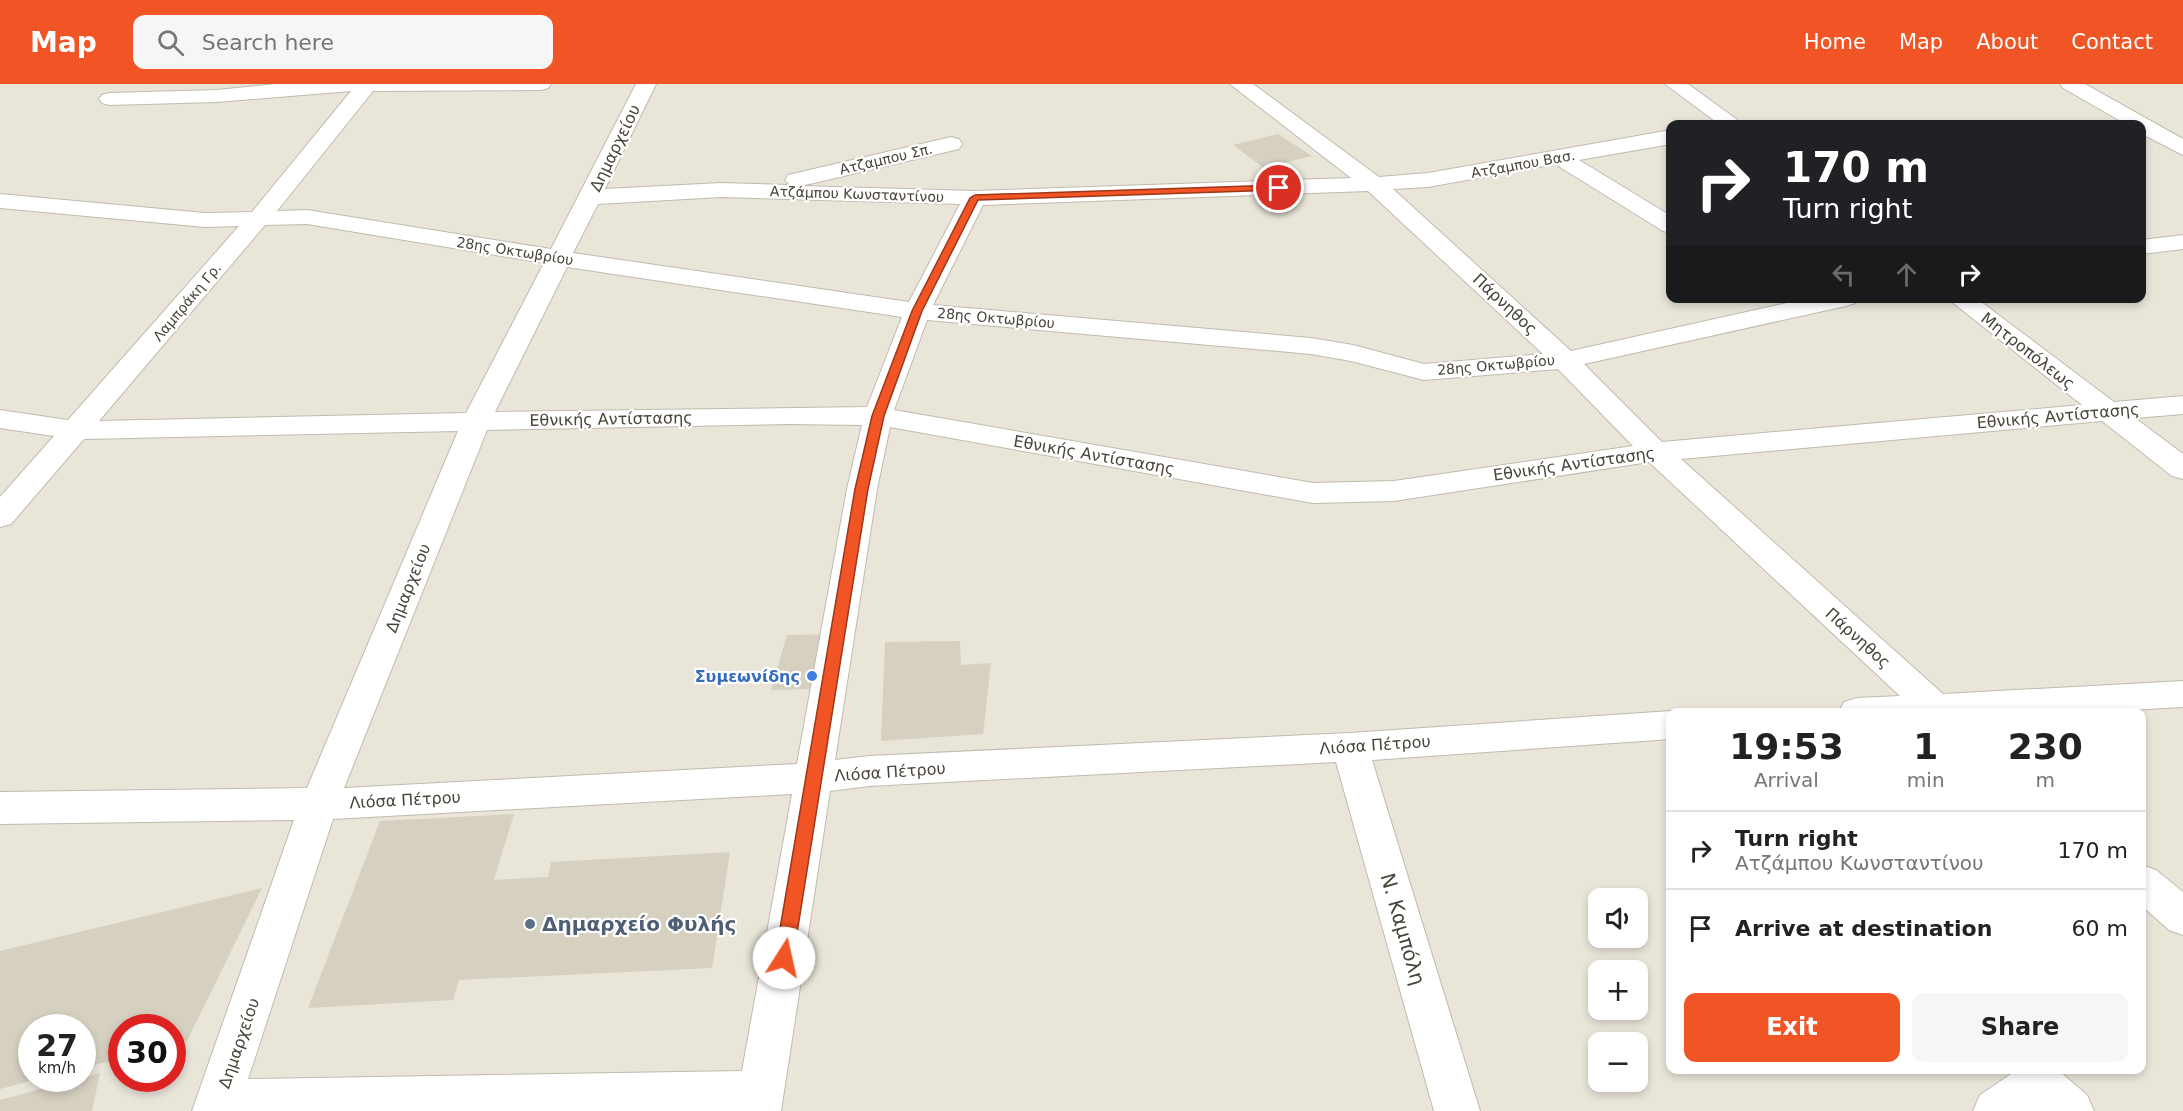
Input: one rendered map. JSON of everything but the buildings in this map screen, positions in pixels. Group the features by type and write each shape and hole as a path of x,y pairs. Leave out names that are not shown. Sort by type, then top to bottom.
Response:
{"street":[{"path":"109,99 217,96 327,85 541,84"},
{"name":"Δημαρχείου","path":"217,1106 319,804 476,422 646,84"},
{"name":"Πάρνηθος","path":"1240,84 1374,184 1565,360 1655,452 1935,708"},
{"path":"1675,84 1726,120"},
{"path":"2070,84 2133,120"},
{"name":"Λαμπράκη Γρ.","path":"0,517 78,430 259,218 367,86"},
{"path":"2146,127 2183,148"},
{"name":"Ατζαμπου Βασ.","path":"1374,184 1428,180 1666,138"},
{"name":"Ατζαμπου Σπ.","path":"750,191 951,144"},
{"path":"1560,158 1666,223"},
{"name":"Ατζάμπου Κωνσταντίνου","path":"591,197 750,191 975,198 1374,184"},
{"path":"217,1106 759,1102 862,489 878,416 917,311 975,198"},
{"name":"28ης Οκτωβρίου","path":"0,201 31,202 205,220 307,217 558,258 917,311 1311,346 1353,352 1424,372 1565,360 1796,303"},
{"path":"2147,244 2183,242"},
{"name":"Μητροπόλεως","path":"1965,303 2183,469"},
{"name":"Εθνικής Αντίστασης","path":"0,420 78,430 878,416 1313,493 1394,491 1655,452 2183,405"},
{"path":"1968,708 2183,694"},
{"name":"Λιόσα Πέτρου","path":"0,808 319,804 815,778 869,771 1350,747 1666,725"},
{"name":"Ν. Καμπόλη","path":"1350,747 1457,1111"},
{"path":"2146,885 2183,917"},
{"path":"1996,1111 2038,1081 2071,1111"}],"shaded area":[{"path":"0,84 2183,84 2183,1111 0,1111"}],"place":[{"name":"Συμεωνίδης","path":"812,676"},
{"name":"Δημαρχείο Φυλής","path":"530,924"}],"route":[{"path":"784,958 862,489 878,416 917,311 975,198 1279,188"}]}
